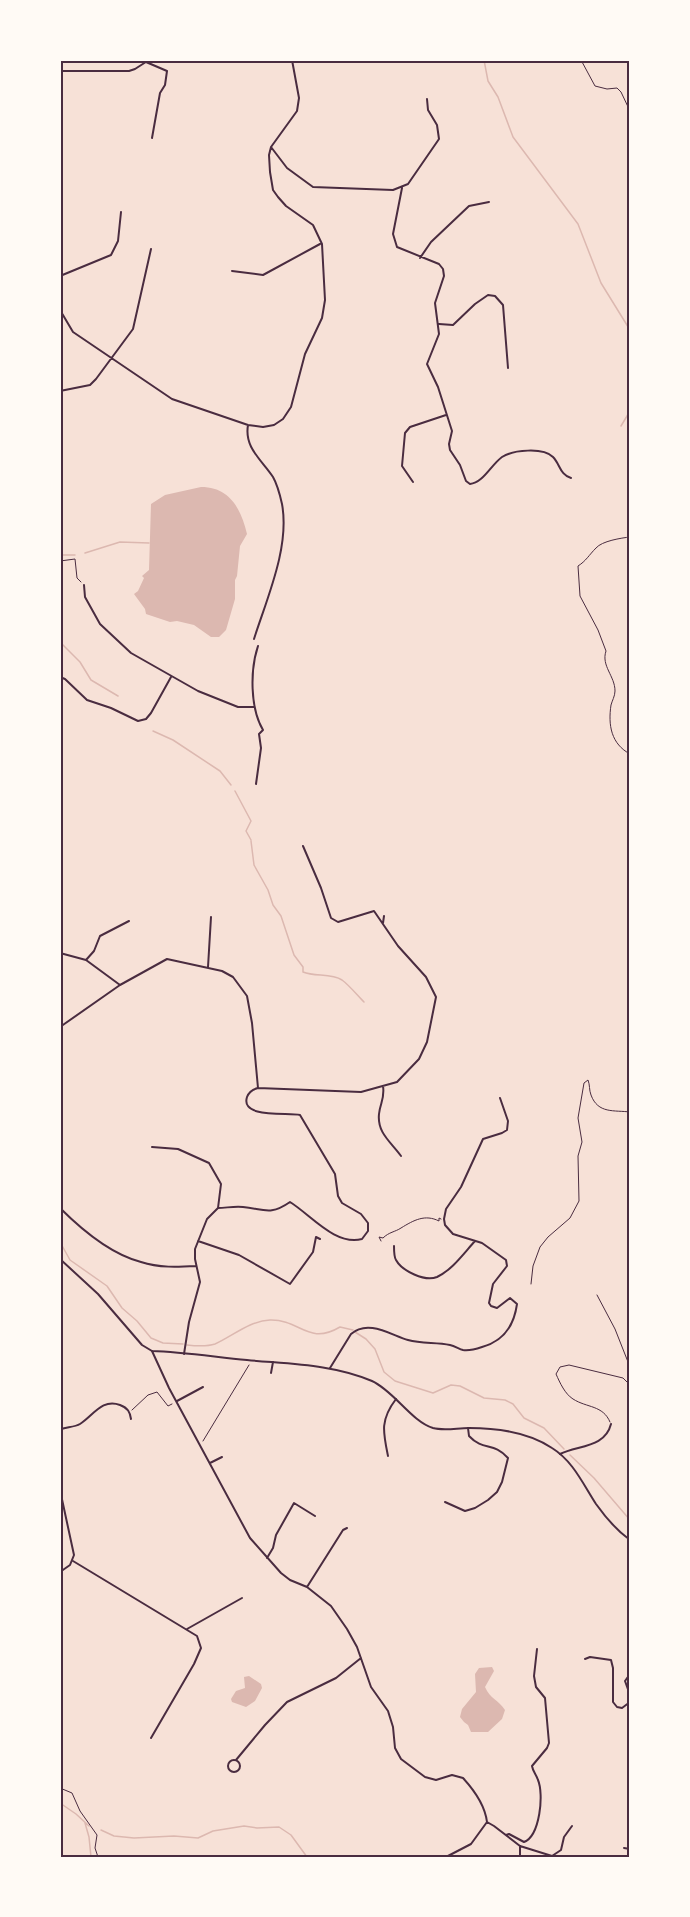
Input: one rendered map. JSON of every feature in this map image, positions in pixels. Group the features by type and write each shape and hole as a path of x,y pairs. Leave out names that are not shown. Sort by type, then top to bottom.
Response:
{"street":[{"path":"60,72 129,71 150,60"},
{"path":"60,310 73,332 172,399 248,425 263,427 283,419 291,407 305,354 322,318 324,281 322,244 313,225 286,206 273,190 270,171 271,147 297,111 299,98 292,60"},
{"path":"146,62 167,71 165,85 160,93 152,138"},
{"path":"271,147 287,168 313,188 350,187 366,190 402,188 408,184 440,139 440,131 428,110 427,99"},
{"path":"402,188 393,234 395,241 400,249 439,264 443,269 442,285 435,303 439,334 427,364 438,387 452,431 450,450 468,483 477,482 505,455 521,452 543,452 552,456 566,477 570,478"},
{"path":"420,258 430,242 469,206 489,202"},
{"path":"60,276 111,255 118,242 121,212"},
{"path":"232,271 263,275 322,244"},
{"path":"60,391 90,385 133,329 151,249"},
{"path":"439,324 453,325 488,295 495,296 503,306 508,368"},
{"path":"413,482 402,466 402,441 405,434 410,428 446,414"},
{"path":"248,425 247,441 274,480 282,503 284,525 282,549 254,639"},
{"path":"84,585 85,597 100,624 124,647 198,691 238,707 254,707"},
{"path":"256,783 261,748 260,734 263,730 257,720 254,707 254,657 258,646"},
{"path":"60,677 87,700 138,721 146,719 171,677"},
{"path":"218,1208 240,1206 263,1212 279,1209 290,1202 334,1235 346,1240 362,1239 368,1231 368,1224 362,1214 342,1203 338,1196 335,1174 300,1115 257,1113 250,1109 247,1103 248,1096 258,1088 361,1092 383,1086 402,1079 419,1059 428,1042 436,996 426,977 398,946 374,911 338,922 334,921 329,914 321,888 303,846"},
{"path":"383,923 384,916"},
{"path":"208,967 210,918"},
{"path":"86,960 94,951 100,936 129,921"},
{"path":"60,953 86,960 120,985"},
{"path":"60,1027 120,985 167,958 222,971 232,977 248,996 258,1088"},
{"path":"383,1086 384,1096 379,1114 380,1131 401,1156"},
{"path":"329,1370 351,1334 355,1330 366,1327 409,1340 450,1345 463,1350 474,1349 499,1340 508,1331 516,1316 517,1304 510,1299 497,1308 491,1306 489,1298 493,1284 506,1269 507,1262 491,1249 453,1234 445,1225 446,1209 461,1187 483,1139 507,1130 508,1120 500,1098"},
{"path":"152,1146 178,1149 209,1162 221,1184 218,1208 207,1219 195,1249 200,1282 189,1322 184,1354"},
{"path":"60,1208 94,1238 128,1257 161,1266 196,1266"},
{"path":"198,1241 239,1255 290,1284 313,1252 316,1237 320,1239"},
{"path":"394,1246 396,1260 409,1272 431,1278 437,1277 454,1264 475,1241"},
{"path":"60,1259 98,1294 142,1345 152,1351 273,1362 354,1375 373,1382 420,1421 433,1428 450,1430 494,1428 542,1442 560,1454 585,1484 608,1520 630,1540"},
{"path":"152,1351 176,1401 250,1538 290,1580 307,1587 331,1606 347,1629 361,1658 371,1687 388,1711 393,1726 395,1748 401,1759 425,1777 436,1780 452,1775 463,1778 480,1802 487,1822 471,1844 446,1857"},
{"path":"271,1373 273,1362"},
{"path":"60,1383 60,1490 74,1548 73,1561 60,1572"},
{"path":"176,1401 203,1387"},
{"path":"388,1456 384,1423 387,1410 396,1399"},
{"path":"61,1429 78,1425 104,1405 114,1404 128,1409 131,1419"},
{"path":"560,1454 573,1448 591,1446 605,1435 611,1424"},
{"path":"445,1502 465,1511 475,1508 497,1492 502,1482 508,1458 499,1448 478,1445 469,1436 468,1428"},
{"path":"210,1463 222,1456"},
{"path":"267,1558 273,1548 276,1535 294,1503 315,1516"},
{"path":"307,1587 343,1530 347,1528"},
{"path":"73,1561 197,1636 201,1648 194,1664 151,1738"},
{"path":"186,1629 242,1599"},
{"path":"506,1835 509,1834 524,1842 529,1840 540,1810 538,1780 532,1766 548,1748 549,1728 545,1698 536,1687 534,1676 537,1649"},
{"path":"585,1659 590,1657 611,1660 613,1702 617,1707 622,1708 630,1702"},
{"path":"236,1760 240,1764 239,1768 231,1772 228,1765 232,1760 236,1760 287,1702 336,1678 361,1658"},
{"path":"630,1674 625,1681 630,1695"},
{"path":"487,1822 520,1846 552,1856 561,1850 564,1837 572,1826"},
{"path":"520,1846 520,1857"},
{"path":"624,1848 630,1849"}],"lane":[{"path":"597,1295 615,1329 630,1367"},
{"path":"611,1424 602,1410 570,1398 556,1374 560,1367 569,1365 623,1378 630,1385"}],"path":[{"path":"581,60 595,86 607,89 617,88 630,111"},
{"path":"630,537 601,544 595,548 585,562 578,566 580,596 602,640 606,651 605,665 615,691 611,705 612,737 621,749 630,754"},
{"path":"60,561 75,559 77,578 84,585"},
{"path":"531,1284 533,1266 540,1247 574,1213 579,1201 578,1156 582,1142 578,1118 584,1083 588,1080 590,1082 592,1098 601,1109 630,1112"},
{"path":"381,1241 380,1237 383,1238 389,1232 399,1230 416,1219 426,1217 439,1221 439,1218 445,1225"},
{"path":"200,1445 250,1361"},
{"path":"128,1409 131,1410 148,1395 157,1392 168,1406 176,1401"},
{"path":"60,1788 72,1793 80,1811 97,1835 95,1848 98,1857"}],"shaded area":[{"path":"201,487 220,491 233,501 247,534 240,546 235,599 226,630 219,637 211,637 194,625 177,621 170,622 146,614 134,594 138,591 144,578 142,576 149,570 151,504 165,495"},
{"path":"492,1667 494,1671 485,1687 505,1710 502,1719 488,1732 471,1732 460,1717 462,1709 476,1692 475,1674 479,1668"},
{"path":"249,1676 261,1684 262,1688 255,1701 246,1707 232,1702 231,1699 236,1691 245,1688 244,1677"}],"waterway":[{"path":"484,60 488,81 498,97 513,137 578,224 601,283 630,330"},
{"path":"621,426 630,411"},
{"path":"85,553 120,542 149,543"},
{"path":"60,555 75,555"},
{"path":"60,642 80,662 91,680 118,696"},
{"path":"153,731 173,740 220,771 231,785"},
{"path":"235,791 251,821 246,831 251,840"},
{"path":"251,841 254,865 268,890 273,905 281,916 294,955 303,967 303,972 338,978 364,1002"},
{"path":"60,1242 70,1260 107,1286 122,1308 151,1338 163,1343 183,1344"},
{"path":"187,1345 215,1344 248,1326 270,1320 289,1323 320,1334 340,1327 353,1330"},
{"path":"355,1332 375,1349 384,1372 395,1381 433,1393 451,1385 460,1386 484,1398 505,1400 513,1404 524,1418 544,1428 564,1449"},
{"path":"570,1455 594,1478 630,1520"},
{"path":"60,1803 89,1826"},
{"path":"85,1823 91,1857"},
{"path":"101,1830 114,1836 134,1838 174,1836 198,1838 213,1831 244,1826 279,1827 291,1835 307,1857"}]}
